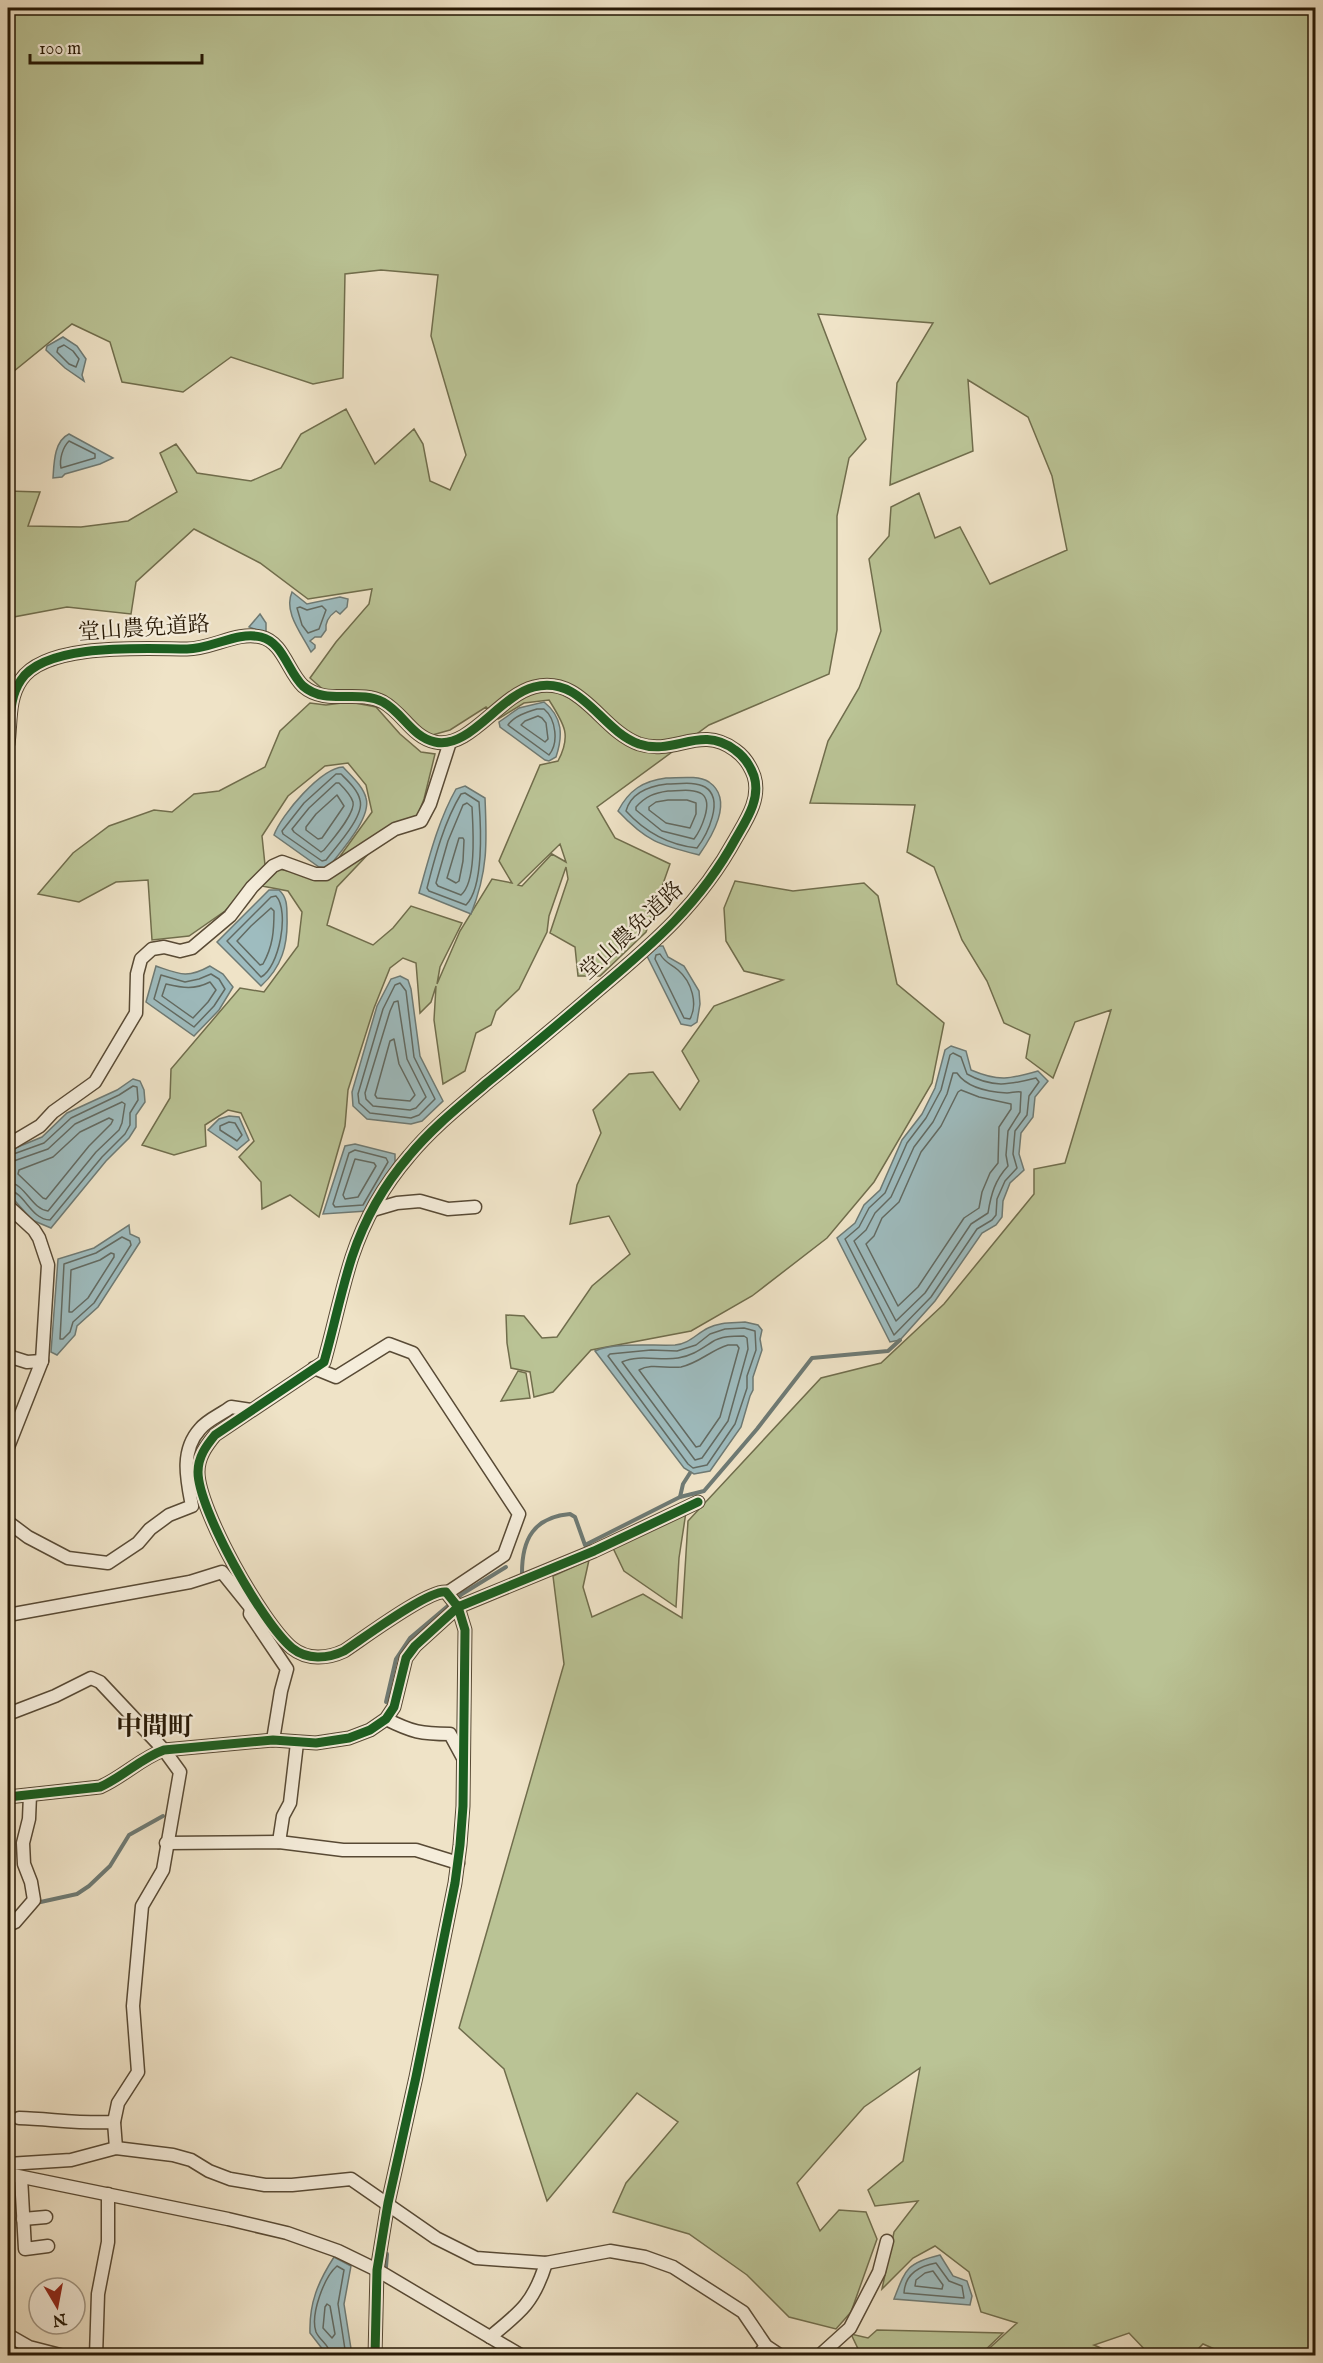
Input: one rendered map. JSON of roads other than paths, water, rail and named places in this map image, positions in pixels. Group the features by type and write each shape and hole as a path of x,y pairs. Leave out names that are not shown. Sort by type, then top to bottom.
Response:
{"street":[{"name":"堂山農免道路","path":"8,744 11,702 15,691 29,669 40,662 72,654 135,648 202,648 254,636 274,643 298,681 310,692 325,697 365,698 382,702 423,738 439,744 460,739 510,697 538,686 553,685 568,688 580,696 628,739 660,748 691,739 705,738 722,741 746,758 756,782 756,793 751,812 704,890 656,942 427,1136 408,1156 384,1190 352,1257 319,1365"},
{"path":"8,1144 40,1126 53,1112 95,1082 136,1013 137,974 141,959 152,949 164,947 180,951 192,948 230,916 252,887 273,866 282,862 315,874 326,874 395,829 421,821 430,804 450,742"},
{"path":"373,1210 398,1203 420,1201 448,1209 475,1207"},
{"path":"8,1206 34,1230 48,1265 42,1361 8,1447"},
{"path":"8,1797 100,1787 112,1782 152,1754 164,1750 273,1740 316,1743 349,1738 370,1730 386,1719 394,1707 406,1658 453,1600 504,1555 520,1517 413,1353 389,1344 385,1345 336,1377 319,1365 215,1435 204,1448 198,1470 201,1495 254,1606"},
{"path":"8,1356 27,1362 42,1361"},
{"path":"8,1522 28,1537 68,1558 108,1563 138,1544 150,1529 169,1515 192,1506 185,1468 189,1450 200,1428 231,1407 251,1410"},
{"path":"453,1600 594,1551 699,1502"},
{"path":"8,1616 190,1582 222,1572 293,1648 318,1658 332,1657 344,1651 411,1606 438,1592 453,1600 465,1630 463,1806 458,1863 421,2054 388,2203 377,2270 375,2355"},
{"path":"254,1606 250,1614 287,1669 273,1740"},
{"path":"8,1713 55,1696 91,1678 100,1682 164,1750 180,1772 163,1870 142,1906 133,2006 138,2072 118,2103 114,2122 116,2148"},
{"path":"386,1719 409,1731 423,1734 450,1734 463,1758"},
{"path":"279,1842 283,1816 290,1803 297,1743"},
{"path":"11,1924 34,1900 31,1882 24,1864 23,1843 29,1819 30,1795"},
{"path":"166,1843 279,1842 343,1850 416,1851 458,1863"},
{"path":"19,2118 63,2120 86,2124 114,2122"},
{"path":"8,2164 71,2160 116,2148 173,2155 191,2160 209,2171 230,2179 265,2185 292,2185 351,2179 436,2238 476,2258 546,2263 610,2251 645,2257 673,2267 742,2312 762,2350 781,2355"},
{"path":"8,2174 287,2233 338,2251 377,2270 522,2355"},
{"path":"21,2177 25,2249 48,2246"},
{"path":"96,2355 98,2294 108,2242 108,2194"},
{"path":"22,2219 46,2217"},
{"path":"819,2355 850,2328 879,2272 887,2241"},
{"path":"490,2337 527,2305 539,2286 546,2263"},
{"path":"8,2335 30,2347 64,2355"}],"water":[{"path":"63,337 77,346 86,359 82,375 84,381 65,368 46,350 47,346"},
{"path":"69,434 113,458 62,477 53,478 58,447 64,437"},
{"path":"292,592 307,604 340,597 348,599 347,607 340,614 336,611 329,617 326,630 321,637 315,637 310,641 315,645 311,652 292,615 290,600"},
{"path":"260,614 266,623 266,633 249,627"},
{"path":"544,702 555,714 560,727 560,742 556,757 549,761 500,727 499,722 519,708"},
{"path":"343,767 362,789 367,806 360,825 340,853 328,868 319,867 274,835 293,805 313,784 334,769"},
{"path":"666,778 699,778 709,782 717,790 720,799 718,819 699,855 655,841 637,830 618,811 632,792 650,781"},
{"path":"465,786 485,798 485,857 481,884 471,914 419,893 444,814 456,789"},
{"path":"269,890 279,890 285,899 287,927 285,946 279,963 261,986 217,942"},
{"path":"658,946 663,946 668,957 684,966 699,991 700,1004 697,1022 691,1026 681,1024 646,954"},
{"path":"156,966 189,974 210,966 223,974 233,987 219,1010 194,1036 146,1002"},
{"path":"400,976 408,980 411,989 420,1056 443,1101 422,1121 411,1124 367,1119 353,1106 352,1092 377,1006 391,979"},
{"path":"951,1046 966,1051 971,1070 981,1074 1005,1078 1038,1071 1048,1081 1035,1097 1033,1117 1021,1133 1019,1154 1024,1170 1010,1183 1003,1201 1002,1217 996,1225 982,1233 935,1301 900,1340 890,1342 837,1238 855,1223 864,1205 880,1190 902,1140 922,1114 935,1088 945,1050"},
{"path":"133,1079 140,1081 144,1090 145,1102 136,1115 136,1127 129,1138 106,1161 51,1228 32,1220 8,1193 8,1151 42,1137 67,1113 117,1090"},
{"path":"229,1116 239,1117 249,1140 237,1150 208,1130 219,1119"},
{"path":"355,1144 395,1154 395,1162 367,1211 323,1214 345,1146"},
{"path":"129,1225 130,1234 139,1238 140,1242 98,1307 77,1326 75,1335 57,1355 51,1352 58,1259 94,1248"},
{"path":"745,1322 758,1325 762,1330 760,1339 762,1350 753,1377 753,1390 741,1427 710,1471 694,1474 684,1468 595,1351 623,1345 675,1345 688,1341 712,1326"},
{"path":"940,2255 953,2276 967,2281 972,2296 970,2305 894,2299 909,2268 921,2261"},
{"path":"334,2257 351,2266 344,2304 352,2355 327,2355 310,2333 311,2312 316,2293"}],"waterway":[{"path":"522,1573 524,1550 528,1540 532,1532 547,1520 570,1514 575,1517 585,1545 680,1497 704,1491 757,1429 812,1358 888,1351 900,1340"},
{"path":"680,1497 683,1484 690,1473"},
{"path":"386,1702 396,1659 410,1638 462,1594 506,1567"},
{"path":"36,1903 77,1894 89,1886 110,1866 129,1835 163,1816"},
{"path":"386,2267 387,2254"}],"district":[{"name":"中間町","path":"155,1727"}]}
